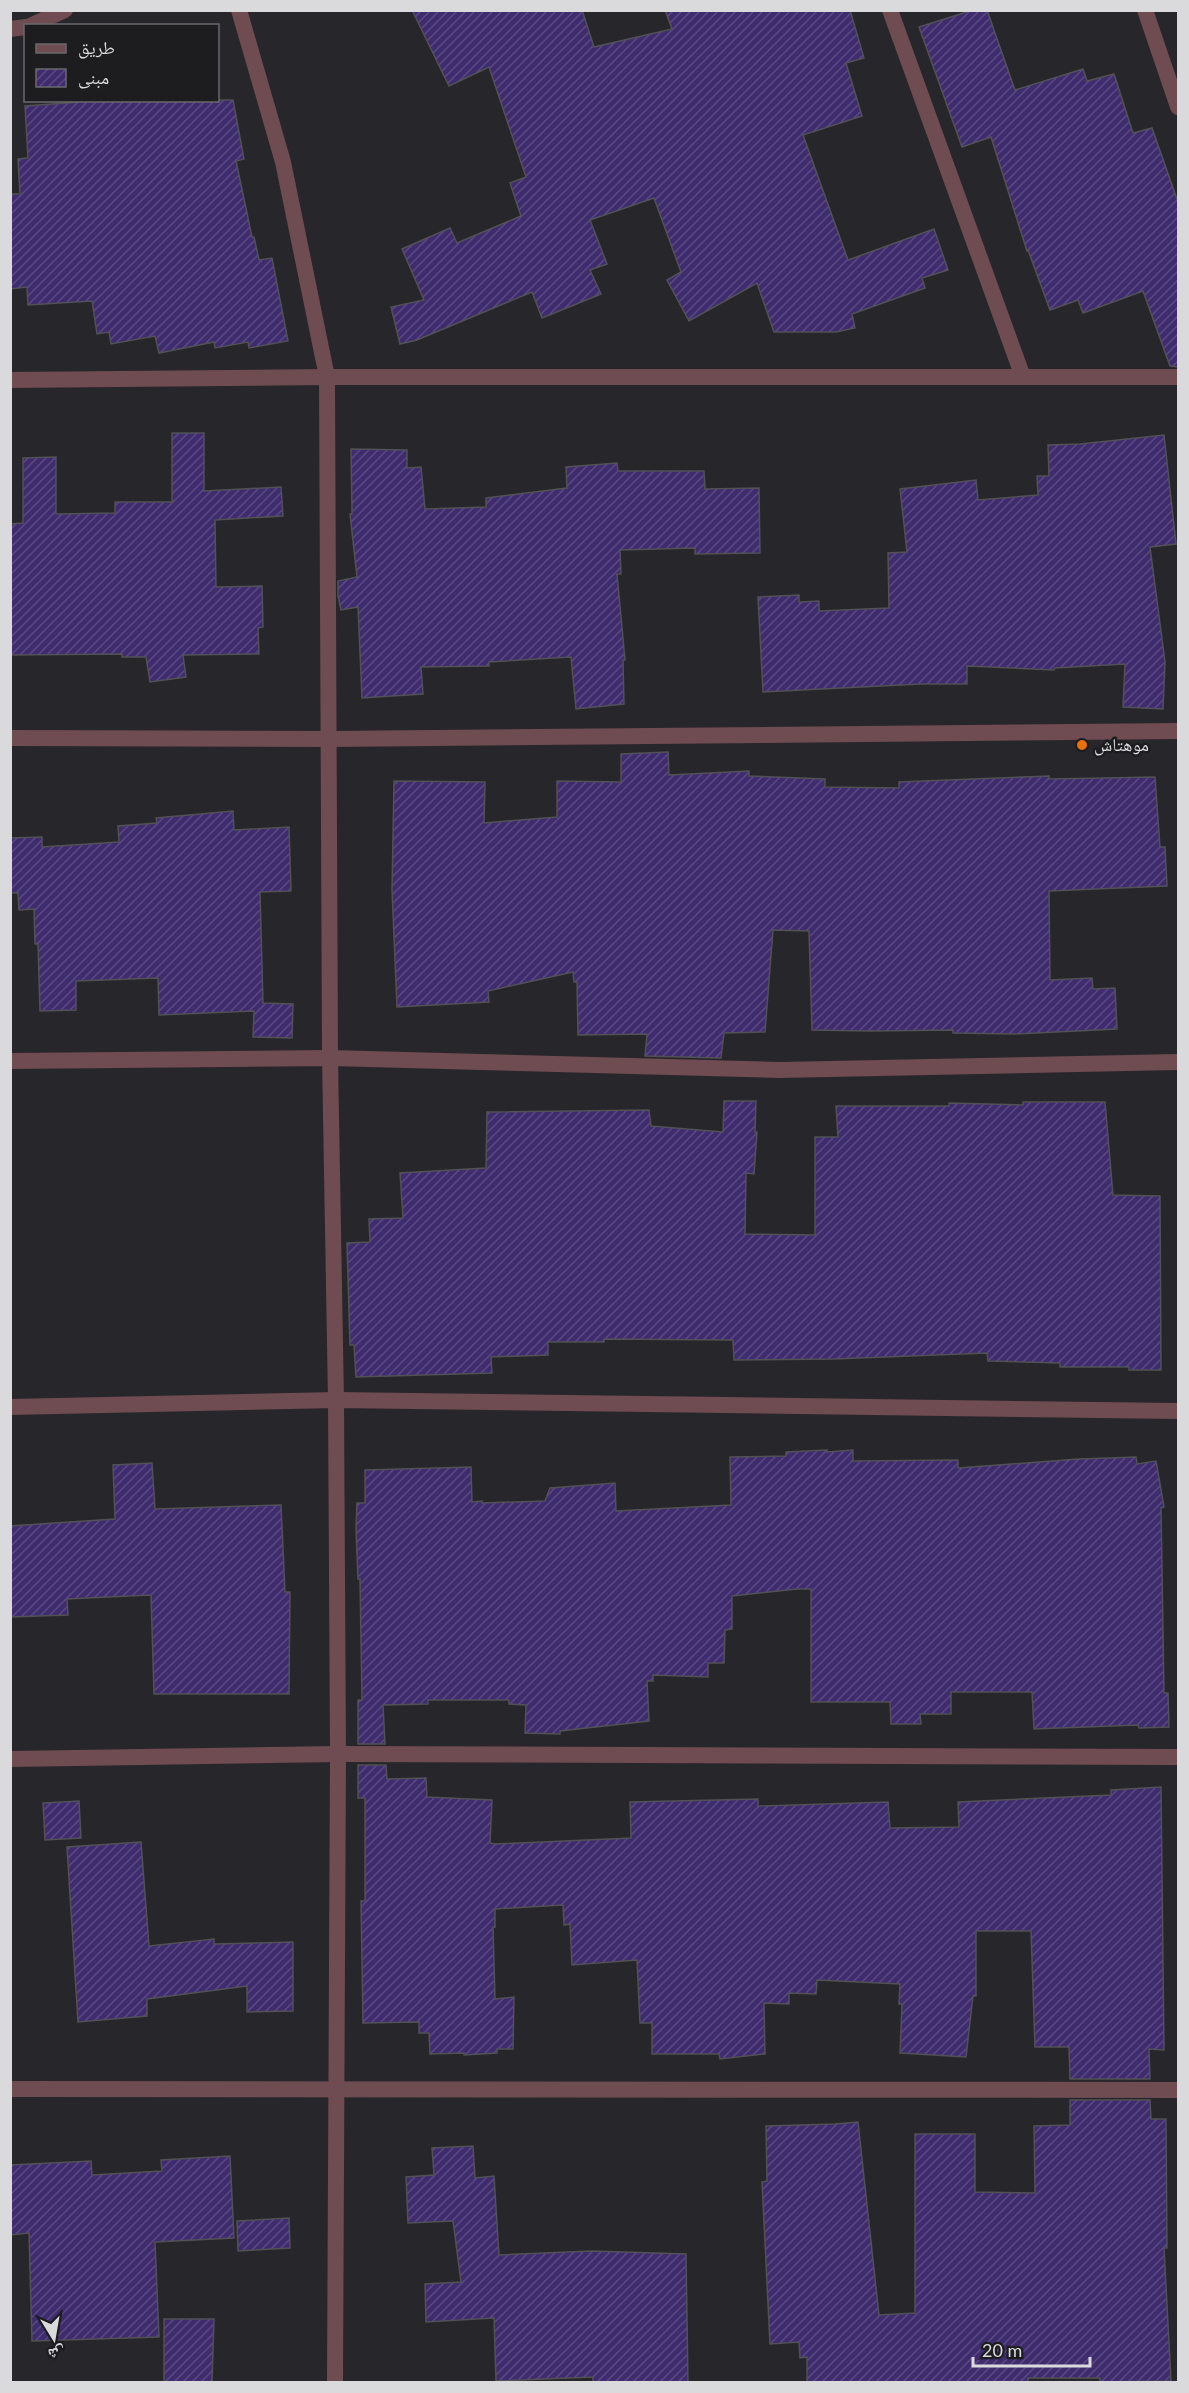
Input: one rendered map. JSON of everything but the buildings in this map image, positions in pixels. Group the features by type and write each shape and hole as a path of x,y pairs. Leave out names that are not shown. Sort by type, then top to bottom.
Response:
{"street":[{"path":"33,24 65,10"},
{"path":"239,10 283,162 327,377 330,1058 336,1400 338,1754 335,2382"},
{"path":"890,10 1023,377"},
{"path":"1145,10 1179,107"},
{"path":"10,380 327,377 1179,377"},
{"path":"10,738 330,739 1179,731"},
{"path":"10,1061 330,1058 779,1070 1179,1062"},
{"path":"10,1407 336,1400 1179,1411"},
{"path":"10,1759 338,1754 1179,1757"},
{"path":"10,2090 1179,2090"}],"place":[{"name":"موهتاش","path":"1082,745"}]}
